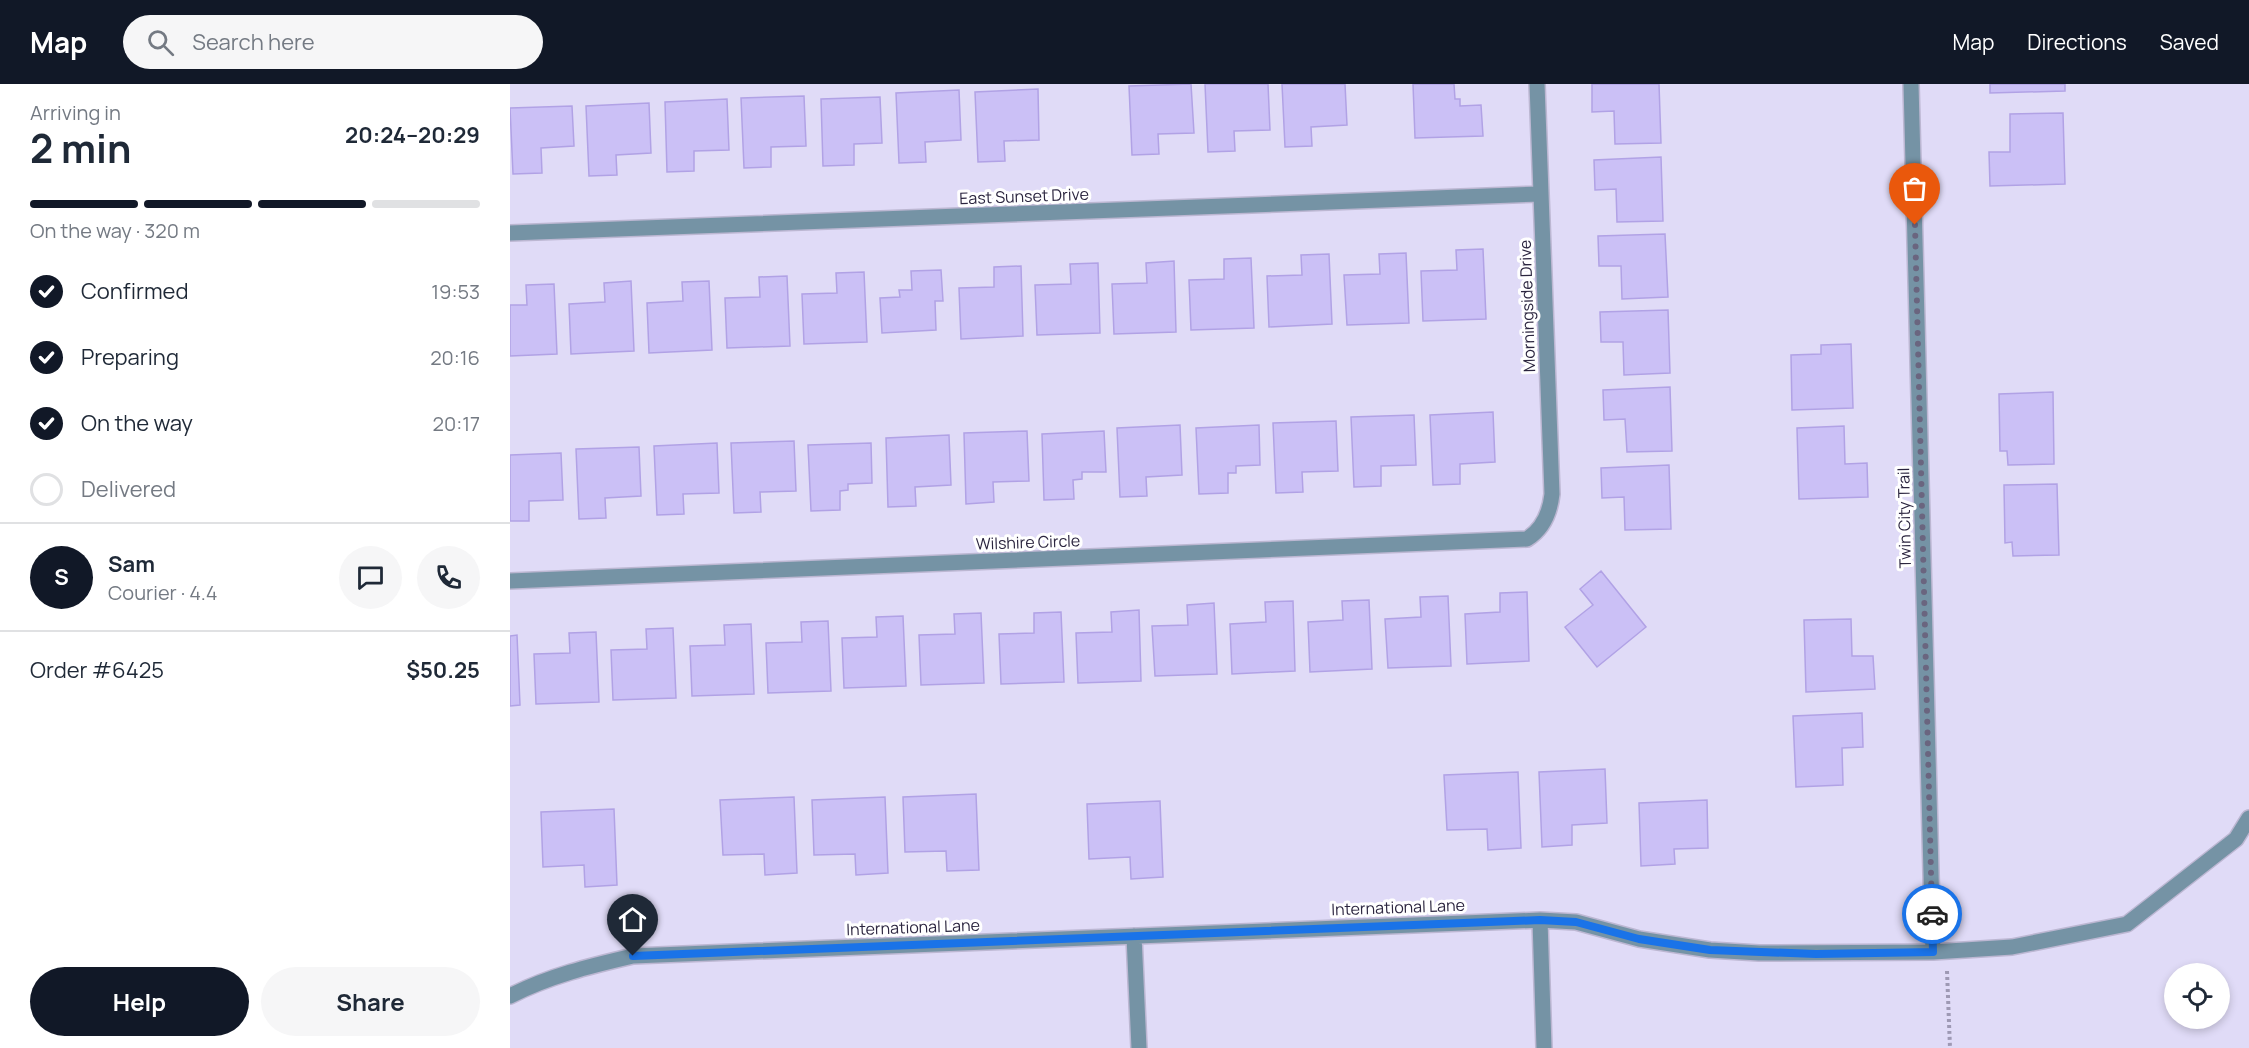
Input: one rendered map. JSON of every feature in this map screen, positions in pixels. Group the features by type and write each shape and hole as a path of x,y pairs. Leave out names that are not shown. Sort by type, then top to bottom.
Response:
{"street":[{"name":"Morningside Drive","path":"1536,84 1552,494 1550,508 1542,525"},
{"name":"Twin City Trail","path":"1911,84 1940,951"},
{"name":"East Sunset Drive","path":"510,233 1540,194"},
{"name":"Wilshire Circle","path":"510,581 1504,542 1527,539 1542,525"},
{"name":"International Lane","path":"510,996 533,984 576,969 633,956 1540,920 1576,922 1639,939 1710,950 1816,954 2012,947 2127,924 2235,838 2249,818"},
{"path":"1540,920 1544,1048"},
{"path":"1134,936 1138,1048"}],"path":[{"path":"1940,951 1950,1048"}],"building":[{"path":"1191,84 1194,133 1158,134 1159,154 1132,155 1129,86"},
{"path":"1205,84 1268,84 1270,130 1234,131 1235,151 1208,152"},
{"path":"1282,84 1345,84 1347,125 1311,127 1312,146 1285,147"},
{"path":"1413,84 1454,84 1455,99 1460,99 1460,106 1481,105 1483,136 1415,138"},
{"path":"1592,84 1659,84 1661,143 1615,144 1614,111 1592,112"},
{"path":"1990,84 2065,84 2065,91 1990,93"},
{"path":"1038,89 1039,140 1004,141 1005,161 978,162 975,92"},
{"path":"959,90 961,140 925,142 926,162 899,163 896,93"},
{"path":"804,96 806,146 771,147 771,167 744,168 741,98"},
{"path":"880,97 882,143 854,144 854,165 823,166 821,99"},
{"path":"727,99 729,150 694,151 694,171 667,172 665,102"},
{"path":"649,103 651,153 616,155 617,175 589,176 586,106"},
{"path":"572,106 574,146 541,148 542,173 513,174 510,108"},
{"path":"2063,113 2065,184 1990,186 1989,152 2010,152 2010,114"},
{"path":"1661,157 1663,221 1617,222 1616,189 1595,190 1594,160"},
{"path":"1665,234 1668,297 1622,299 1621,266 1599,266 1598,236"},
{"path":"1483,249 1486,319 1423,321 1421,271 1457,270 1456,250"},
{"path":"1406,253 1409,323 1347,325 1344,275 1380,274 1379,254"},
{"path":"1329,254 1332,324 1269,327 1267,276 1302,275 1301,255"},
{"path":"1251,258 1254,328 1191,330 1189,280 1224,279 1224,259"},
{"path":"1174,261 1176,332 1114,334 1112,284 1147,283 1146,263"},
{"path":"1098,263 1100,333 1037,335 1035,285 1071,284 1070,264"},
{"path":"1021,266 1023,336 961,339 959,288 994,287 994,267"},
{"path":"941,270 943,301 935,301 936,330 882,333 880,298 900,297 899,290 912,290 911,271"},
{"path":"864,272 867,342 804,344 802,294 837,293 836,273"},
{"path":"787,276 790,346 727,348 725,298 760,297 759,277"},
{"path":"631,281 634,351 571,354 569,304 605,302 604,283"},
{"path":"709,281 712,350 649,353 647,303 683,301 682,282"},
{"path":"554,284 557,354 510,356 510,305 527,305 526,285"},
{"path":"1668,310 1670,373 1624,375 1623,342 1601,342 1600,312"},
{"path":"1851,344 1853,408 1792,410 1791,355 1821,354 1821,345"},
{"path":"1670,387 1672,451 1627,452 1625,419 1604,420 1603,390"},
{"path":"2053,392 2054,464 2008,465 2007,451 2000,451 1999,394"},
{"path":"1493,412 1495,462 1460,464 1460,484 1433,485 1430,415"},
{"path":"1414,415 1416,465 1381,466 1381,486 1354,487 1351,417"},
{"path":"1336,421 1338,471 1302,472 1303,492 1276,493 1273,423"},
{"path":"1180,425 1182,475 1146,477 1147,496 1120,497 1117,428"},
{"path":"1259,425 1260,465 1236,466 1236,473 1228,473 1228,493 1199,494 1196,428"},
{"path":"1844,426 1845,464 1867,463 1868,497 1799,499 1797,428"},
{"path":"1027,431 1029,481 993,482 994,502 966,504 964,433"},
{"path":"1104,431 1106,472 1082,472 1082,479 1073,480 1074,499 1044,500 1042,434"},
{"path":"949,435 951,485 915,487 916,506 888,507 886,438"},
{"path":"794,441 796,491 760,492 761,512 734,513 731,443"},
{"path":"717,443 719,493 683,494 684,514 657,515 654,446"},
{"path":"871,443 872,483 848,484 848,490 840,491 840,510 811,511 808,445"},
{"path":"639,447 641,496 605,498 606,518 579,519 576,449"},
{"path":"561,453 563,500 529,501 529,521 510,521 510,455"},
{"path":"1669,465 1671,529 1625,530 1624,497 1602,498 1601,468"},
{"path":"2057,484 2059,555 2013,556 2012,542 2005,543 2004,485"},
{"path":"1601,571 1646,627 1597,667 1565,627 1593,605 1580,589"},
{"path":"1527,592 1529,661 1467,664 1465,614 1500,612 1500,593"},
{"path":"1448,596 1451,666 1388,668 1385,619 1421,617 1420,597"},
{"path":"1369,600 1372,669 1310,672 1308,622 1343,620 1342,601"},
{"path":"1293,601 1295,671 1232,674 1230,624 1266,622 1265,602"},
{"path":"1214,603 1217,674 1155,676 1152,626 1188,625 1187,605"},
{"path":"1139,610 1141,681 1078,683 1076,633 1112,632 1111,612"},
{"path":"1061,612 1064,682 1001,684 999,634 1034,633 1034,613"},
{"path":"981,613 984,683 921,685 919,635 955,634 954,614"},
{"path":"903,616 906,686 844,688 842,638 877,637 876,617"},
{"path":"1851,619 1852,656 1873,656 1875,689 1806,692 1804,620"},
{"path":"828,621 831,691 768,693 766,643 802,642 801,622"},
{"path":"751,624 754,694 692,696 690,646 725,645 724,625"},
{"path":"673,628 676,698 613,700 611,650 647,649 646,629"},
{"path":"596,632 599,702 536,704 534,654 570,653 569,633"},
{"path":"517,635 520,705 510,706 510,636"},
{"path":"1862,713 1863,747 1842,748 1843,785 1796,787 1793,716"},
{"path":"1605,769 1607,823 1572,825 1572,845 1542,847 1539,772"},
{"path":"1518,772 1521,848 1488,850 1487,829 1447,830 1444,775"},
{"path":"976,794 979,870 947,871 946,851 905,852 903,797"},
{"path":"794,797 797,873 765,875 764,854 723,855 720,800"},
{"path":"885,797 888,873 856,875 855,854 814,855 812,800"},
{"path":"1707,800 1708,848 1674,849 1675,864 1641,866 1639,803"},
{"path":"1160,801 1163,877 1131,879 1130,857 1089,859 1087,804"},
{"path":"614,809 617,885 585,887 584,865 543,867 541,812"}],"way so far":[{"path":"1915,225 1932,914"}],"route":[{"path":"633,956 1540,920 1576,922 1639,939 1710,950 1816,954 1933,952 1932,914"}]}
